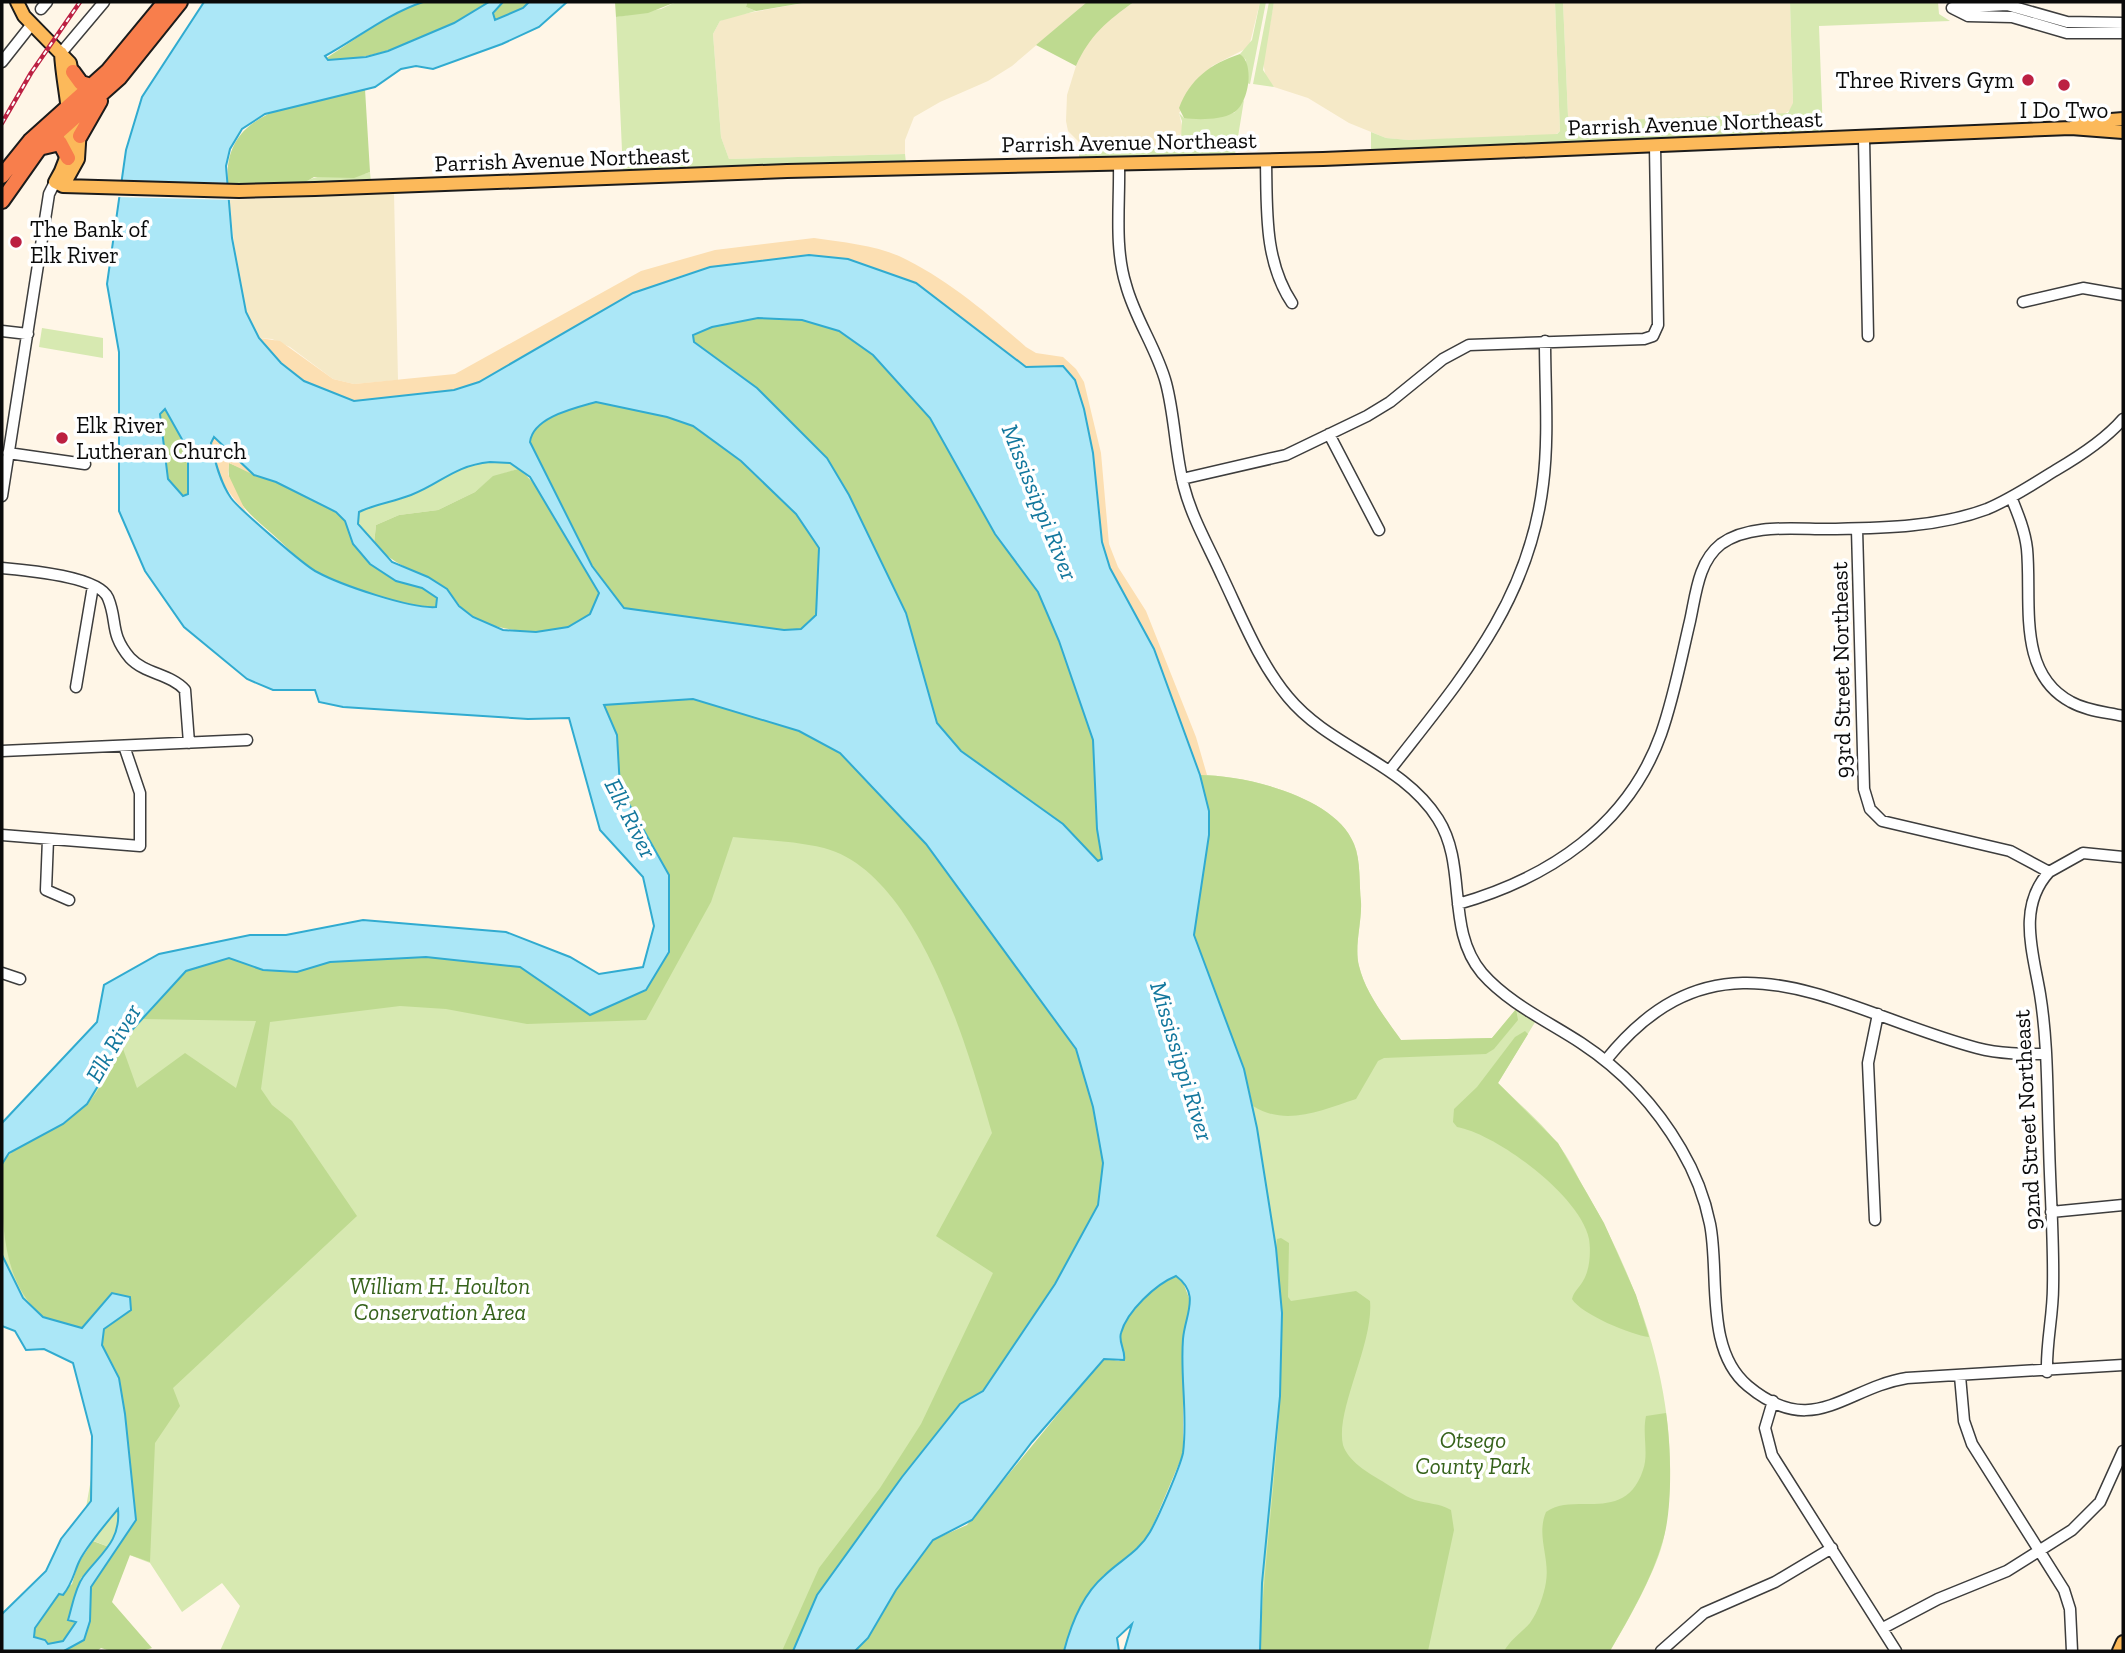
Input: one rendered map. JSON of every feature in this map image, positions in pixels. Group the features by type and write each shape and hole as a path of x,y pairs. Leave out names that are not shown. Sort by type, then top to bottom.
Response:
{"highway":[{"path":"80,136 97,90 165,2"},
{"path":"2,201 38,150 74,111 140,54 180,2"},
{"path":"73,72 81,83 97,90"},
{"path":"2,176 30,141 74,111"},
{"path":"38,150 55,142 62,145 71,164"}],"main road":[{"path":"17,2 32,24 70,63 73,72 74,111 71,164 81,187"},
{"path":"59,184 71,164 78,159 80,136 61,53"},
{"name":"Parrish Avenue Northeast","path":"2071,128 2087,122 2123,119"},
{"name":"Parrish Avenue Northeast","path":"59,184 81,187 239,191 787,171 1266,161 2071,128 2123,132"},
{"path":"2119,1651 2123,1642"}],"street":[{"path":"61,53 104,2"},
{"path":"2123,23 2067,22 2007,5 1952,8 1968,16 2012,17 2067,33 2123,33"},
{"path":"2,62 32,24"},
{"path":"1864,138 1868,336"},
{"path":"1182,479 1275,459 1329,434 1390,402 1443,359 1468,345 1484,342 1643,339 1653,336 1658,325 1655,146"},
{"path":"1266,161 1271,255 1282,288 1292,303"},
{"path":"1119,164 1123,276 1133,306 1164,376 1182,479 1196,520 1252,639 1278,683 1310,720 1390,770 1427,804 1441,824 1450,842 1466,947 1491,982 1606,1060 1648,1101 1683,1152 1710,1222 1719,1326 1727,1357 1746,1385 1773,1401 1798,1409 1826,1409 1895,1380 2003,1375 2123,1365"},
{"path":"2,496 49,194 59,184"},
{"path":"2023,302 2082,288 2123,295"},
{"path":"2,331 28,334"},
{"path":"1390,770 1486,644 1528,552 1541,501 1545,466 1545,341"},
{"path":"1458,904 1516,884 1554,865 1587,839 1627,796 1660,736 1700,573 1712,553 1730,539 1753,532 1857,529 1944,520 1986,509 2068,463 2106,436 2123,419"},
{"path":"1329,434 1379,530"},
{"path":"8,453 85,464"},
{"path":"2011,497 2027,547 2030,637 2039,669 2051,687 2069,701 2123,716"},
{"name":"93rd Street Northeast","path":"1857,529 1864,789 1870,809 1882,821 2010,851 2049,872"},
{"path":"2,568 50,575 93,586 107,597 118,641 131,659 185,690 189,743"},
{"path":"76,687 93,586"},
{"path":"2,751 247,740"},
{"path":"2,835 140,846 141,793 124,746"},
{"path":"47,839 46,890 69,901"},
{"path":"2049,872 2084,853 2123,857"},
{"name":"92nd Street Northeast","path":"2047,1372 2046,1338 2053,1282 2046,1054 2029,913 2036,888 2049,872"},
{"path":"2,973 20,979"},
{"path":"1606,1060 1630,1030 1653,1011 1691,992 1726,983 1774,983 1978,1048 2046,1054"},
{"path":"1875,1220 1868,1063 1878,1014"},
{"path":"2051,1212 2123,1205"},
{"path":"1960,1376 1967,1433 2041,1551 2067,1600 2072,1651"},
{"path":"1773,1401 1766,1420 1768,1445 1896,1651"},
{"path":"1883,1628 1938,1599 1994,1578 2041,1551 2091,1514 2100,1502 2123,1451"},
{"path":"1661,1651 1703,1613 1774,1582 1832,1548"}],"shaded area":[{"path":"809,2 1087,2 1012,66 988,81 940,102 914,117 905,140 905,154 729,159 721,137 713,34 720,21 732,16"},
{"path":"1134,2 1260,2 1249,47 1212,66 1179,113 1183,130 1176,143 1170,147 1134,148 1079,142 1068,131 1066,121 1067,95 1076,66 1084,47 1102,25"},
{"path":"1274,2 1555,2 1560,131 1554,136 1409,140 1386,138 1349,123 1308,98 1274,87 1266,78 1263,62"},
{"path":"1563,2 1790,2 1793,104 1784,114 1573,122 1568,116"},
{"path":"394,193 398,380 354,384 333,379 290,347 272,339 259,338 246,312 239,285 229,200"}],"green space":[{"path":"423,2 489,2 456,23 410,43 363,57 325,59 391,15"},
{"path":"503,2 529,2 523,8 494,20 491,17"},
{"path":"615,2 676,2 648,13 616,17"},
{"path":"676,2 747,2 746,7 756,11 720,21 713,34 721,137 729,159 905,154 906,163 623,173 616,17 661,9"},
{"path":"747,2 809,2 756,11 746,7"},
{"path":"1087,2 1134,2 1100,30 1076,66 1036,45"},
{"path":"1260,2 1266,2 1250,84 1247,83 1246,60 1240,54 1252,40"},
{"path":"1269,2 1274,2 1263,70 1274,87 1253,84"},
{"path":"1555,2 1563,2 1568,116 1573,122 1788,113 1793,103 1790,2 1938,2 1939,14 1950,21 1819,26 1823,133 1371,150 1371,132 1386,138 1409,140 1557,134 1560,131"},
{"path":"1240,54 1245,59 1249,75 1246,93 1239,108 1233,113 1216,118 1184,118 1179,108 1195,81 1210,68"},
{"path":"365,89 370,172 354,178 314,177 302,184 228,183 230,157 239,138 254,123 295,104"},
{"path":"1244,100 1235,155 1079,157 1079,142 1161,148 1181,137 1182,121 1179,113 1184,118 1234,113"},
{"path":"370,172 371,182 302,184 318,177 353,176"},
{"path":"758,318 802,320 839,331 873,355 930,418 995,534 1038,592 1059,641 1093,740 1097,829 1102,859 1098,862 1063,824 961,751 937,723 906,613 849,495 827,458 757,388 693,342 693,335 712,327"},
{"path":"42,328 103,338 103,358 39,347"},
{"path":"596,402 667,417 693,426 741,461 796,514 819,548 816,615 801,629 784,630 624,608 592,566 530,442 533,433 547,420"},
{"path":"165,409 188,450 188,494 183,496 168,479 160,414"},
{"path":"490,462 510,463 518,469 493,477 475,492 438,510 399,515 376,525 374,544 358,524 358,512 410,495 466,467"},
{"path":"229,463 276,482 337,512 345,521 353,544 396,581 422,588 437,598 436,607 410,604 376,595 307,566 237,498 229,476"},
{"path":"518,469 530,479 552,508 599,593 591,613 566,628 533,632 484,623 467,614 442,586 399,564 374,544 376,525 399,515 438,510 475,492 493,476"},
{"path":"693,699 799,731 840,753 926,844 1076,1049 1094,1107 1103,1163 1098,1205 1055,1284 983,1391 960,1404 817,1595 793,1651 782,1651 819,1568 880,1488 921,1424 993,1273 936,1236 992,1133 969,1057 935,969 913,927 887,891 858,864 824,848 733,837 711,902 646,1020 527,1024 446,1009 400,1006 270,1022 261,1089 272,1105 292,1121 357,1216 173,1388 180,1406 155,1443 150,1562 130,1555 112,1602 152,1648 133,1652 101,1648 97,1651 64,1651 84,1640 90,1621 91,1587 136,1520 119,1379 101,1345 104,1329 116,1320 112,1293 82,1328 41,1315 28,1300 18,1284 6,1246 2,1164 19,1147 85,1106 101,1085 122,1046 137,1088 185,1053 236,1088 256,1021 142,1019 186,970 230,958 263,970 297,972 330,962 426,957 520,967 590,1015 646,990 669,875 620,788 617,735 604,705"},
{"name":"William H. Houlton Conservation Area","path":"827,760 1088,1193 788,1651 220,1651 240,1606 222,1583 182,1612 150,1563 81,1536 102,1416 92,1358 2,1286 2,1139 122,1046 132,1030 186,970 607,985 647,970 657,926 656,868"},
{"name":"Otsego County Park","path":"1200,775 1241,779 1287,792 1329,813 1344,828 1354,844 1359,865 1359,966 1371,995 1401,1040 1492,1038 1518,1007 1537,1019 1498,1083 1543,1127 1561,1149 1608,1232 1643,1316 1665,1403 1670,1448 1664,1537 1649,1579 1610,1651 1260,1651 1257,1128 1244,1069 1195,924 1209,811"},
{"path":"1200,775 1264,784 1329,813 1344,828 1356,850 1361,902 1357,951 1362,976 1371,995 1401,1040 1492,1038 1516,1009 1518,1020 1494,1049 1486,1054 1384,1058 1378,1061 1356,1099 1317,1112 1278,1115 1253,1106 1244,1069 1194,935 1209,835 1209,811"},
{"path":"1525,1031 1528,1034 1498,1083 1558,1143 1604,1223 1636,1295 1649,1337 1607,1323 1577,1305 1572,1299 1585,1277 1590,1255 1589,1239 1583,1222 1571,1205 1535,1170 1514,1154 1474,1132 1457,1127 1453,1122 1454,1109 1477,1087 1515,1037"},
{"path":"1281,1238 1289,1243 1288,1297 1291,1301 1356,1291 1370,1301 1366,1336 1344,1414 1343,1445 1349,1456 1359,1466 1402,1494 1451,1510 1454,1530 1428,1651 1260,1651 1280,1396 1281,1322 1276,1248 1277,1239"},
{"path":"1176,1276 1183,1282 1192,1306 1183,1339 1183,1454 1150,1532 1132,1556 1103,1576 1071,1628 1064,1651 855,1651 868,1638 896,1590 933,1540 967,1525 1104,1358 1119,1361 1125,1356 1121,1336 1129,1316 1151,1292"},
{"path":"1666,1413 1670,1477 1666,1527 1647,1583 1610,1651 1504,1651 1530,1623 1542,1598 1547,1573 1542,1530 1546,1512 1557,1506 1598,1504 1624,1497 1635,1487 1645,1464 1646,1416"},
{"path":"93,1541 109,1547 81,1578 68,1620 76,1622 63,1641 47,1644 33,1636 35,1628 59,1594 72,1584 78,1564"}],"sand":[{"path":"814,238 868,247 899,256 950,285 1026,347 1036,353 1063,357 1076,369 1084,382 1101,453 1109,544 1118,567 1146,611 1196,737 1207,775 1200,775 1154,649 1110,568 1102,542 1093,453 1075,380 1045,366 1026,367 916,283 848,259 809,255 710,267 674,278 552,339 479,382 454,390 354,401 303,381 280,363 259,338 280,341 333,379 354,384 455,374 641,271 715,250"},
{"path":"214,437 254,475 229,463 228,474 246,512 226,487 215,465 211,445"}],"water":[{"path":"204,2 423,2 385,20 325,56 328,60 366,57 388,51 454,23 489,2 503,2 493,13 495,20 523,8 529,2 567,2 539,27 502,44 433,69 416,66 401,69 375,87 265,114 242,129 230,149 226,166 232,238 246,312 259,338 281,363 304,381 354,401 454,390 479,382 633,293 710,267 809,255 848,259 916,283 1026,367 1063,366 1075,380 1093,453 1102,542 1110,568 1154,649 1200,775 1209,811 1209,835 1194,935 1244,1069 1257,1128 1276,1248 1282,1313 1280,1396 1262,1583 1260,1651 1124,1651 1132,1624 1117,1638 1119,1651 1064,1651 1074,1620 1089,1592 1140,1545 1150,1532 1181,1460 1185,1425 1183,1339 1190,1298 1184,1283 1176,1276 1151,1292 1129,1316 1120,1336 1124,1360 1104,1359 1032,1442 972,1520 933,1540 896,1590 868,1638 855,1651 793,1651 817,1595 902,1477 960,1404 983,1391 1055,1284 1098,1205 1103,1163 1093,1107 1076,1049 926,844 840,753 799,731 693,699 604,705 617,735 620,788 669,875 669,952 646,990 590,1015 520,967 426,957 330,962 297,972 263,970 229,958 186,971 132,1030 87,1104 63,1124 9,1153 2,1164 2,1123 97,1022 104,985 159,954 250,935 286,935 363,920 506,932 570,957 599,974 643,967 654,926 643,877 600,830 569,718 528,719 343,707 319,702 315,690 273,690 247,679 184,627 145,571 119,511 119,352 107,284 126,150 142,97","holes":["758,318 802,320 839,331 873,355 930,418 995,534 1038,592 1059,641 1093,740 1097,829 1102,859 1098,861 1063,824 961,751 937,723 906,613 849,495 827,458 757,388 694,342 693,335 712,327","596,402 667,417 693,426 741,461 796,514 819,548 816,615 801,629 784,630 624,608 592,566 530,442 539,426 567,411","165,409 188,450 188,494 183,496 168,479 160,414","214,437 254,475 276,482 336,512 345,521 353,544 370,564 396,581 422,588 437,598 436,607 425,607 376,595 310,568 231,498 221,479 211,443","490,462 510,463 530,477 599,593 590,614 568,627 536,632 503,630 473,617 459,606 447,589 428,577 392,562 358,524 359,512 411,495 466,467"]},
{"path":"2,1255 23,1298 43,1317 82,1328 112,1293 130,1297 131,1310 104,1329 102,1345 119,1378 136,1520 91,1587 90,1621 84,1640 64,1651 2,1651 2,1614 46,1571 61,1539 91,1501 92,1436 73,1363 44,1349 26,1350 15,1331 2,1326","holes":["118,1509 113,1539 78,1587 68,1620 76,1622 63,1641 48,1644 45,1640 34,1637 35,1628 59,1594 63,1595 68,1587 85,1551"]}],"pier":[{"path":"117,181 231,183 233,200 115,197"}],"railway":[{"path":"2,123 31,73 80,2"}],"place":[{"name":"Three Rivers Gym","path":"2028,80"},
{"name":"I Do Two","path":"2064,85"},
{"name":"The Bank of Elk River","path":"16,242"},
{"name":"Elk River Lutheran Church","path":"62,438"}],"water label":[{"name":"Mississippi River","path":"1040,502"},
{"name":"Elk River","path":"631,818"},
{"name":"Elk River","path":"113,1043"},
{"name":"Mississippi River","path":"1182,1061"}]}
